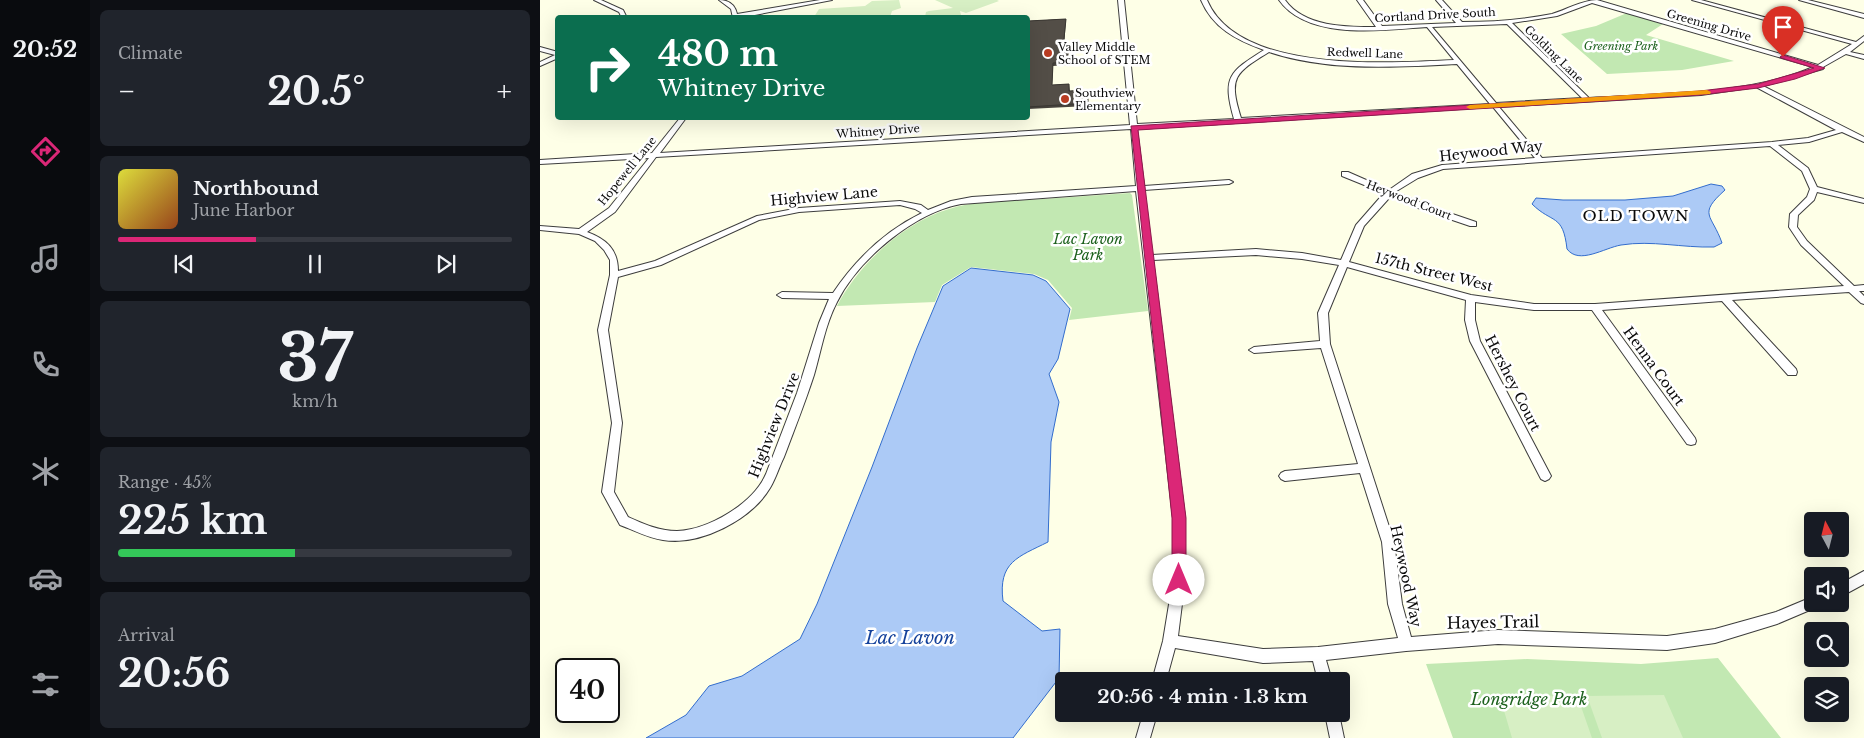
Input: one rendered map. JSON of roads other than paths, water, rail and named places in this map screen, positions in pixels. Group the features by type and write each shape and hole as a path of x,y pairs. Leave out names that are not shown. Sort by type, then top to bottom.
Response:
{"street":[{"path":"597,0 621,11 624,15"},
{"path":"722,0 733,8 735,15"},
{"path":"746,15 827,0"},
{"path":"1121,0 1140,188 1179,518 1179,580 1170,641 1161,672"},
{"name":"Redwell Lane","path":"1204,0 1207,9 1217,24 1226,31 1268,50 1307,60 1350,65 1458,62"},
{"name":"Cortland Drive South","path":"1282,0 1286,8 1294,14 1321,24 1358,28 1507,21 1560,14 1593,1"},
{"path":"1360,0 1380,28"},
{"path":"1439,0 1460,24"},
{"path":"1695,0 1858,44"},
{"path":"1802,0 1864,16"},
{"name":"Greening Drive","path":"1593,1 1821,68"},
{"name":"Golding Lane","path":"1507,21 1588,100"},
{"path":"1428,25 1539,159"},
{"name":"Whitney Drive","path":"540,162 1700,93 1758,86 1792,78 1821,68 1848,53 1864,38"},
{"path":"540,49 555,54"},
{"path":"1238,121 1230,93 1232,79 1243,65 1268,50"},
{"path":"1848,53 1864,57"},
{"path":"540,64 555,56"},
{"path":"1758,86 1864,140"},
{"name":"Hopewell Lane","path":"582,232 612,210 681,120"},
{"name":"Heywood Way","path":"1406,644 1396,604 1388,542 1325,344 1323,313 1342,263 1360,224 1389,193 1415,176 1442,167 1772,144 1809,140 1842,130"},
{"path":"1772,144 1805,170 1814,189 1811,198 1794,214 1794,227 1804,244 1864,301"},
{"name":"Heywood Court","path":"1345,174 1389,193 1473,224"},
{"name":"Highview Drive","path":"540,228 582,232 598,239 608,248 614,260 614,275 603,330 617,423 608,492 624,521 664,536 692,534 722,524 748,506 766,485 806,385 827,315 836,296 851,274 871,253 904,226 927,213 952,204 980,199 1229,182"},
{"path":"1814,189 1864,201"},
{"name":"Highview Lane","path":"614,275 658,263 738,225 778,212 900,203 918,207 927,213"},
{"name":"157th Street West","path":"1148,258 1256,252 1302,256 1342,263 1471,298 1534,307 1595,307 1864,288"},
{"path":"782,295 836,296"},
{"path":"1724,297 1792,372"},
{"name":"Hershey Court","path":"1471,298 1470,320 1475,341 1545,476"},
{"name":"Henna Court","path":"1595,307 1691,441"},
{"path":"1254,350 1325,344"},
{"path":"1285,476 1364,468"},
{"path":"1849,586 1864,577"},
{"name":"Hayes Trail","path":"1170,641 1263,656 1318,654 1406,644 1498,637 1667,643 1715,636 1776,618 1804,606"},
{"path":"1318,654 1322,672"},
{"path":"1143,738 1148,722"},
{"path":"1334,722 1337,738"}],"water":[{"path":"1711,184 1722,186 1725,190 1716,198 1709,210 1709,215 1722,243 1714,247 1633,244 1621,245 1585,256 1578,256 1572,254 1567,249 1563,230 1556,220 1532,204 1536,198 1625,200 1673,196"},
{"name":"Lac Lavon","path":"971,268 1033,275 1046,281 1070,309 1058,359 1049,374 1059,402 1051,442 1048,542 1019,557 1012,563 1007,569 1002,588 1003,601 1042,631 1060,629 1059,672 1055,672 1055,683 1013,738 646,738 686,715 709,686 742,676 800,639 817,604 943,286"}],"place":[{"name":"Valley Middle School of STEM","path":"1048,53"},
{"name":"Southview Elementary","path":"1065,99"}],"district":[{"name":"OLD TOWN","path":"1636,215"}],"park label":[{"name":"Greening Park","path":"1621,46"},
{"name":"Lac Lavon Park","path":"1088,248"},
{"name":"Longridge Park","path":"1529,699"}]}
